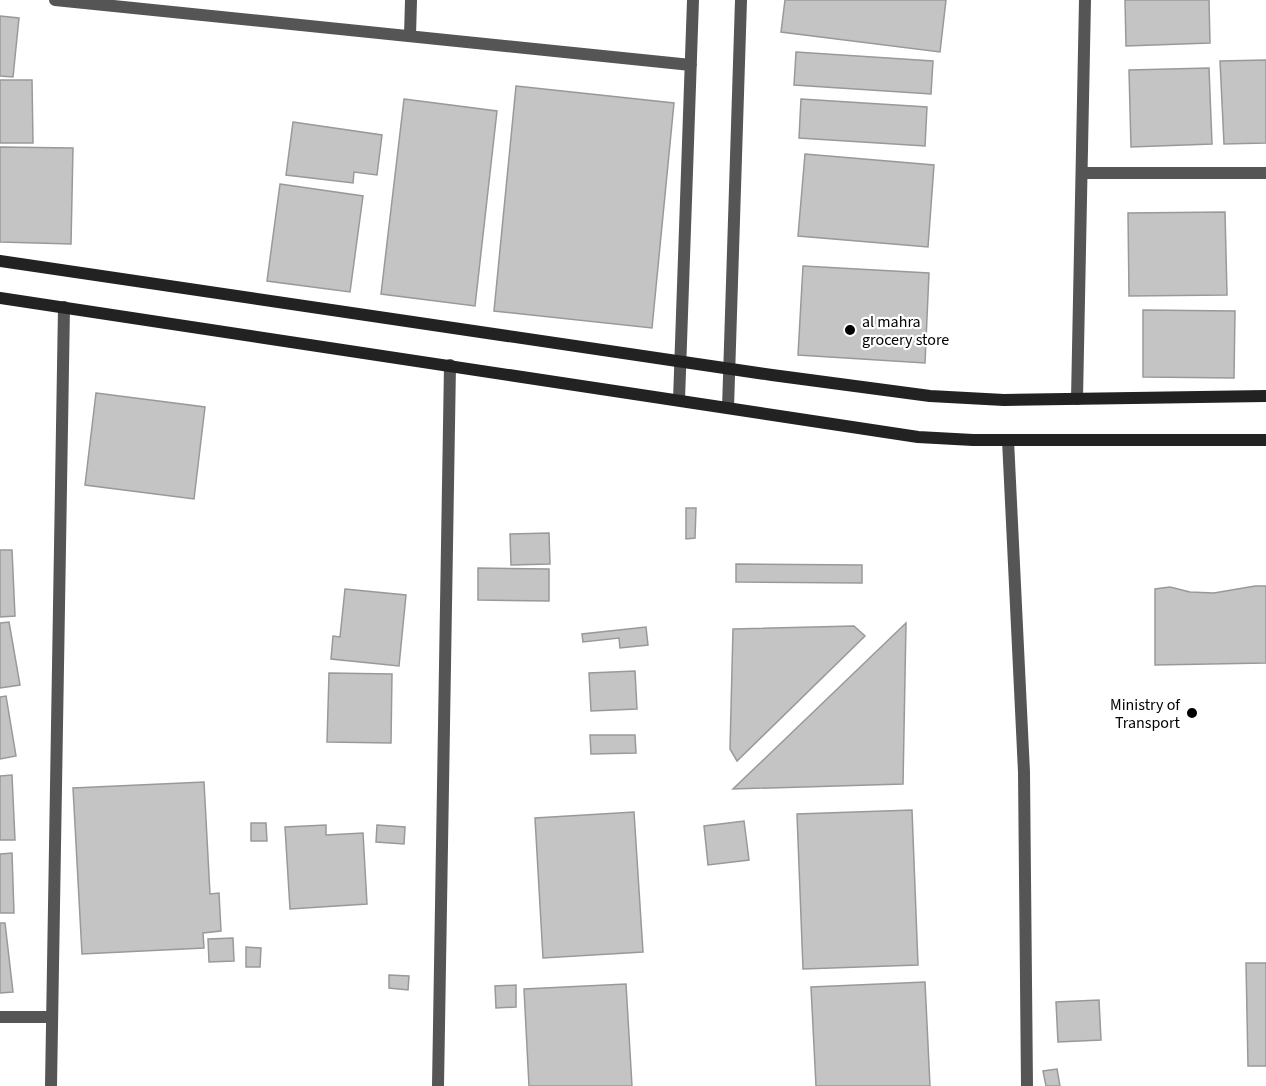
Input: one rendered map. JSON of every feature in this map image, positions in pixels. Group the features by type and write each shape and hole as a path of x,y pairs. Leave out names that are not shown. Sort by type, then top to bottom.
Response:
{"main road":[{"path":"0,261 728,369 930,396 1004,400 1266,396"},
{"path":"0,298 918,437 1008,440 1266,440"}],"street":[{"path":"55,0 691,65"},
{"path":"410,36 411,0"},
{"path":"679,400 693,0"},
{"path":"728,408 741,0"},
{"path":"1077,399 1085,0"},
{"path":"1082,173 1266,173"},
{"path":"51,1086 64,307"},
{"path":"438,1086 450,365"},
{"path":"1008,440 1024,772 1027,1086"},
{"path":"0,1017 52,1017"}],"building":[{"path":"785,0 946,0 940,52 781,32"},
{"path":"1125,0 1209,0 1210,43 1126,46"},
{"path":"0,16 19,18 13,77 0,76"},
{"path":"796,52 933,61 931,94 794,85"},
{"path":"1266,60 1266,143 1224,144 1220,61"},
{"path":"1209,68 1212,144 1131,147 1129,70"},
{"path":"0,80 32,80 33,143 0,143"},
{"path":"516,86 674,103 652,328 494,311"},
{"path":"404,99 497,111 475,306 381,294"},
{"path":"801,99 927,107 925,146 799,138"},
{"path":"293,122 382,135 377,175 354,172 353,183 286,175"},
{"path":"0,147 73,148 71,244 0,242"},
{"path":"805,154 934,165 928,247 798,236"},
{"path":"280,184 363,196 350,292 267,281"},
{"path":"1225,212 1227,295 1129,296 1128,213"},
{"path":"803,266 929,273 925,363 798,355"},
{"path":"1143,310 1235,311 1234,378 1143,377"},
{"path":"96,393 205,407 194,499 85,485"},
{"path":"686,508 696,508 695,538 686,539"},
{"path":"549,533 550,564 511,565 510,534"},
{"path":"0,550 12,550 15,616 0,617"},
{"path":"736,564 862,565 862,583 736,582"},
{"path":"478,568 549,569 549,601 478,600"},
{"path":"1266,586 1266,663 1155,665 1155,589 1170,587 1190,592 1214,593"},
{"path":"345,589 406,595 399,666 331,659 333,636 340,637"},
{"path":"9,622 20,685 0,688 0,623"},
{"path":"906,623 903,784 733,789"},
{"path":"854,626 865,636 737,761 730,749 733,629"},
{"path":"646,627 648,645 620,648 619,638 583,642 582,634"},
{"path":"635,671 637,709 591,711 589,673"},
{"path":"329,673 392,674 391,743 327,742"},
{"path":"6,696 16,756 0,759 0,697"},
{"path":"590,735 635,735 636,753 591,754"},
{"path":"12,775 15,840 0,840 0,776"},
{"path":"204,782 210,894 219,893 221,931 203,933 204,948 82,954 73,788"},
{"path":"912,810 918,965 803,969 797,814"},
{"path":"634,812 643,952 543,958 535,818"},
{"path":"744,821 749,860 708,865 704,826"},
{"path":"251,823 266,823 267,841 251,841"},
{"path":"326,825 326,835 363,833 367,904 290,909 285,827"},
{"path":"377,825 405,827 404,844 376,842"},
{"path":"12,853 14,913 0,913 0,854"},
{"path":"0,923 5,923 13,992 0,993"},
{"path":"233,938 234,961 209,962 208,939"},
{"path":"246,947 261,948 260,967 246,967"},
{"path":"1246,963 1266,963 1266,1066 1248,1066"},
{"path":"389,975 409,976 408,990 389,988"},
{"path":"925,982 930,1086 816,1086 811,987"},
{"path":"626,984 632,1086 529,1086 524,989"},
{"path":"516,985 516,1007 496,1008 495,986"},
{"path":"1099,1000 1101,1040 1058,1042 1056,1002"},
{"path":"1057,1069 1060,1086 1046,1086 1043,1071"}],"place":[{"name":"al mahra grocery store","path":"850,330"},
{"name":"Ministry of Transport","path":"1192,713"}]}
